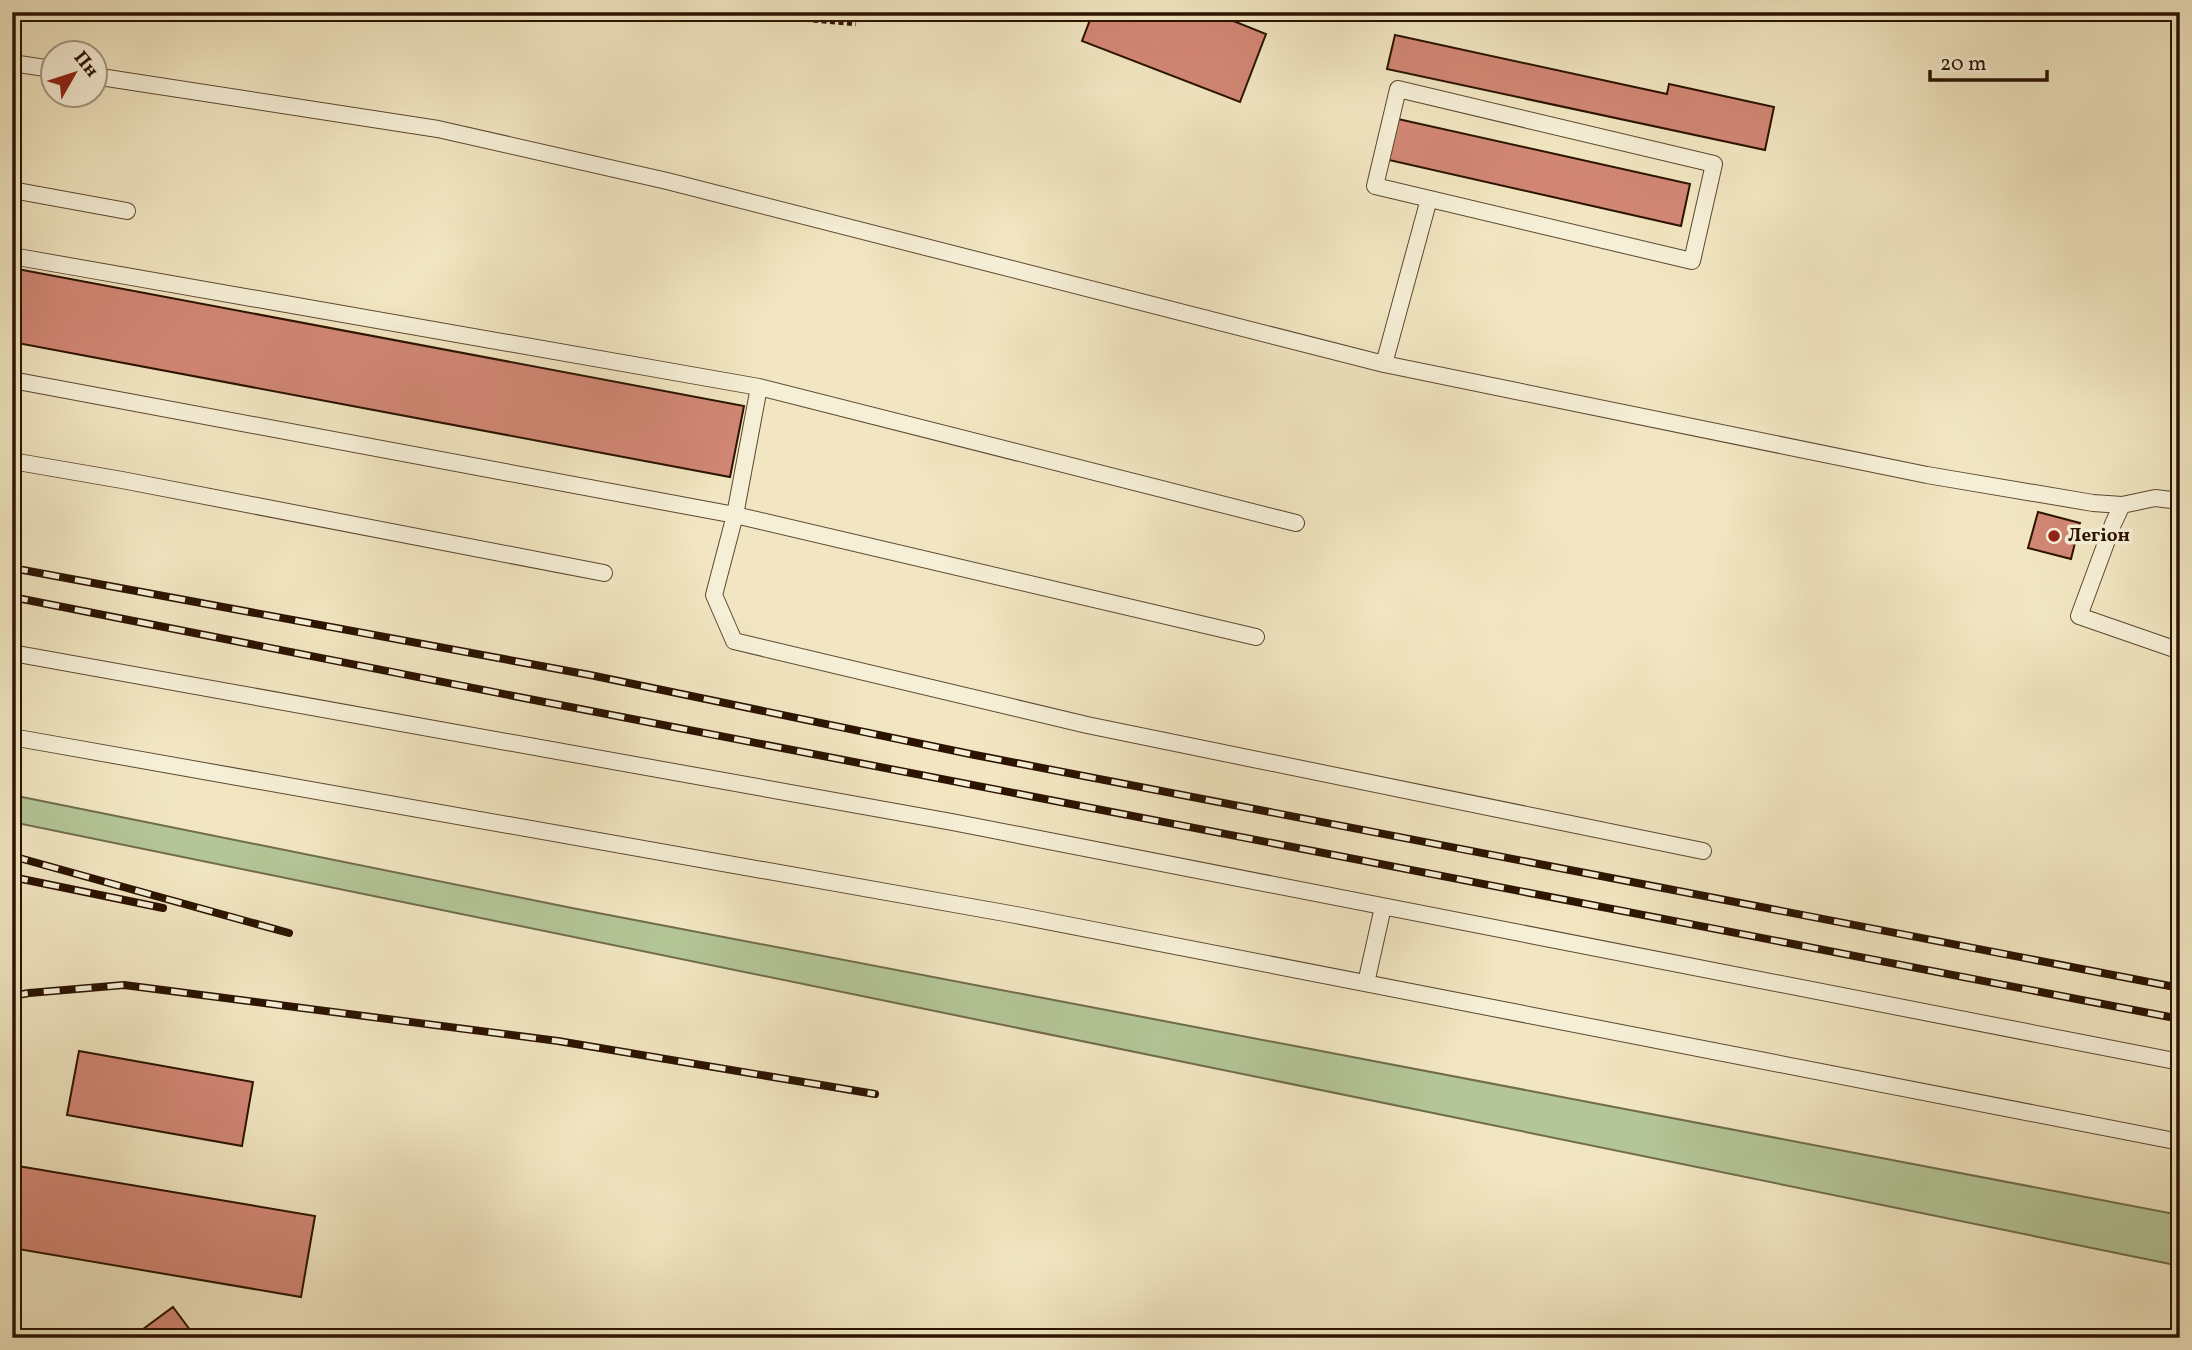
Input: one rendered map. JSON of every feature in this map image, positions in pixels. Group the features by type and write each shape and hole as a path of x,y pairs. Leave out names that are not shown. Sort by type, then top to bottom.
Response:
{"lane":[{"path":"12,63 38,67"},
{"path":"108,78 438,129 667,181 1384,364 1927,475 2093,503 2122,505 2155,498 2180,501"},
{"path":"1398,89 1714,164 1692,261 1429,199 1375,186 1398,89"},
{"path":"12,190 127,211"},
{"path":"1384,364 1429,199"},
{"path":"12,257 759,387 1296,523"},
{"path":"12,380 735,515 1256,637"},
{"path":"759,387 735,515 714,595 734,641 1087,725 1703,851"},
{"path":"12,461 604,573"},
{"path":"2122,505 2079,616 2180,651"},
{"path":"12,653 952,822 2180,1062"},
{"path":"12,737 1016,915 2180,1142"},
{"path":"1366,983 1383,906"}],"path":[{"path":"720,12 856,24"}],"green space":[{"path":"12,795 572,908 2180,1215 2180,1266 12,822"}],"building":[{"path":"1093,12 1211,12 1266,34 1240,102 1082,41"},
{"path":"1395,35 1667,94 1669,84 1774,107 1765,150 1387,69"},
{"path":"1398,119 1690,184 1681,226 1389,160"},
{"path":"12,268 744,406 730,477 12,342"},
{"name":"Легіон","path":"2038,512 2080,523 2071,559 2028,548"},
{"path":"79,1051 253,1082 242,1146 67,1115"},
{"path":"12,1165 315,1216 301,1297 12,1248"},
{"path":"173,1307 196,1338 131,1338"}],"railway":[{"path":"12,568 590,675 975,755 2180,988"},
{"path":"12,597 2180,1019"},
{"path":"12,856 289,933"},
{"path":"12,877 163,908"},
{"path":"12,996 124,985 558,1041 875,1094"}],"place":[{"name":"Легіон","path":"2054,536"}]}
